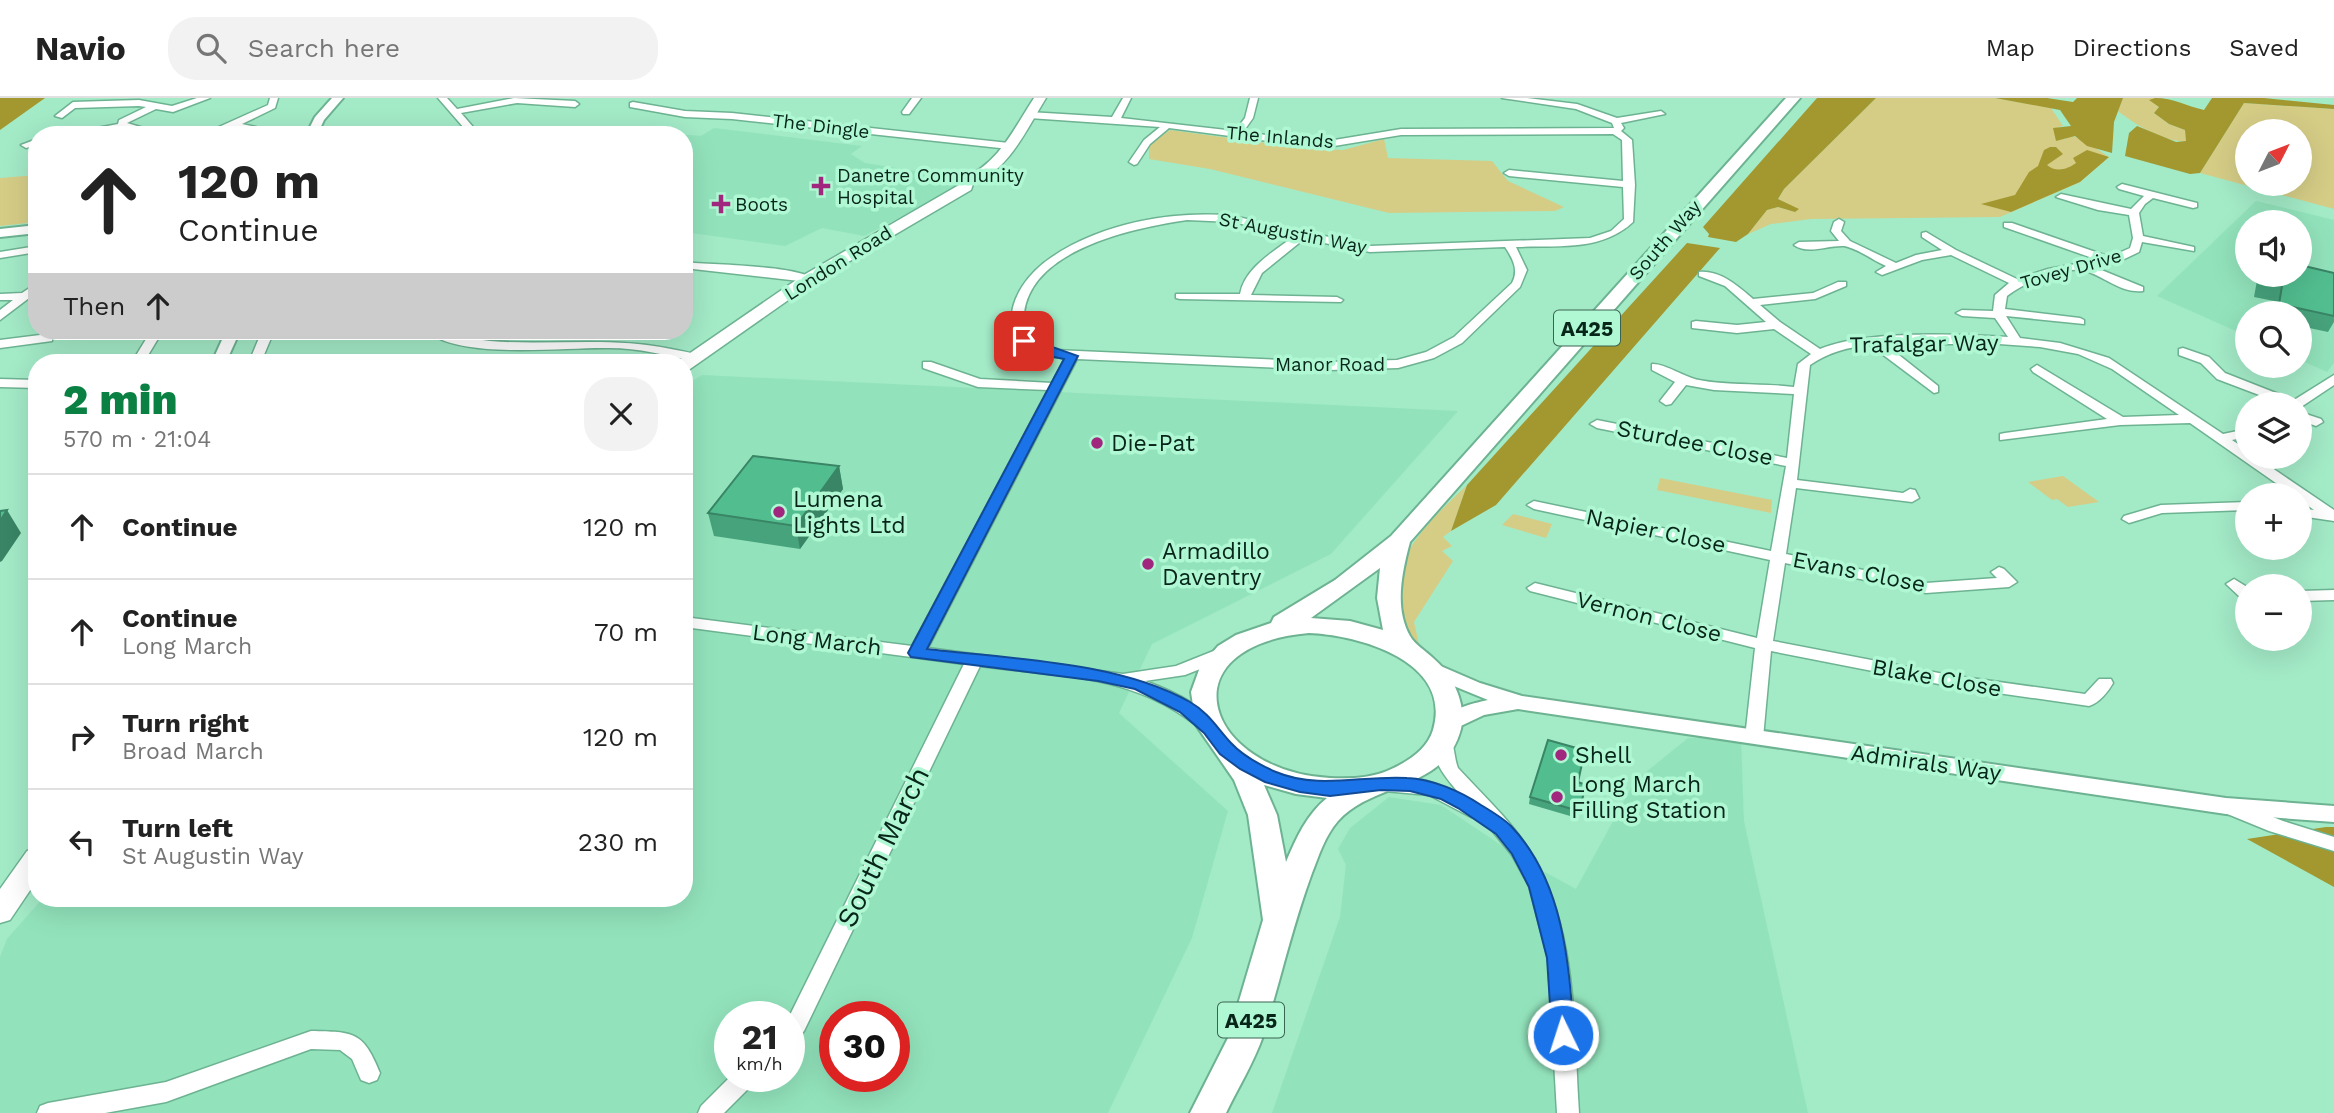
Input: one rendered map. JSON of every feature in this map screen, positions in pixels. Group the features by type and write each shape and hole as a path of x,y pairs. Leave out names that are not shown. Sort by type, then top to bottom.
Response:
{"main road":[{"name":"London Road","path":"693,359 808,279 967,187 966,182 976,179 999,159 1040,98"},
{"name":"South Way","path":"1260,635 1332,594 1399,541 1793,98"},
{"name":"South Way","path":"1399,541 1391,571 1388,602 1395,632 1404,649"},
{"path":"1288,627 1338,627 1378,636 1404,649 1428,668 1446,695 1446,732 1420,766 1371,786 1330,789 1290,783 1246,765 1218,739 1204,707 1205,686 1214,667 1230,651 1260,635 1288,627"},
{"name":"A425","path":"1218,739 1247,775 1261,807 1278,922"},
{"name":"A425","path":"1208,1113 1245,1039 1278,922 1315,830 1328,813 1371,786"},
{"path":"2,907 28,871"}],"street":[{"path":"58,116 73,106 125,103 173,109 205,98"},
{"path":"228,126 272,106 274,98"},
{"path":"316,126 338,98"},
{"path":"442,98 468,126"},
{"path":"906,112 916,98"},
{"path":"1115,120 1127,98"},
{"path":"1237,134 1249,118 1254,98"},
{"path":"1506,98 1577,107 1616,126 1627,140 1630,184 1509,173"},
{"path":"453,112 527,99 575,104"},
{"name":"The Dingle","path":"633,105 685,114 745,117 1009,146"},
{"path":"123,126 122,122 128,117 153,106"},
{"name":"The Inlands","path":"1028,115 1167,125 1322,145 1401,132 1616,126 1661,114"},
{"path":"233,124 243,126"},
{"path":"1134,162 1147,142 1167,125"},
{"name":"St Augustin Way","path":"1072,356 1054,354 1024,341 1017,329 1022,289 1055,258 1113,234 1190,217 1230,219 1370,249 1577,244 1615,233 1629,220 1630,184"},
{"path":"2122,187 2193,205"},
{"path":"2061,197 2134,213 2141,202 2151,195"},
{"name":"Tovey Drive","path":"2018,342 1999,313 2001,295 2017,283 2045,274 2113,261 2135,250 2138,238 2134,213"},
{"path":"1839,222 1836,232 1846,243 1894,266"},
{"path":"2008,225 2113,261"},
{"path":"0,233 28,230"},
{"path":"1926,235 1952,252 2017,283"},
{"path":"1245,298 1245,288 1252,276 1301,236"},
{"path":"2138,238 2190,249"},
{"path":"1799,245 1814,251 1846,243"},
{"name":"Manor Road","path":"1072,356 1362,367 1414,361 1458,340 1516,285 1522,277 1522,270 1510,246"},
{"path":"0,256 28,251"},
{"path":"1882,272 1920,257 1952,252"},
{"path":"693,266 741,272 783,273 808,279"},
{"path":"2084,267 2121,285 2139,289"},
{"path":"1703,274 1728,284 1776,325 1818,353"},
{"path":"1751,303 1815,296 1842,284"},
{"path":"0,296 26,296"},
{"path":"0,316 26,296"},
{"path":"1180,296 1337,300"},
{"path":"1962,313 1999,313 2080,322"},
{"path":"1696,325 1739,335 1776,325"},
{"path":"0,344 32,340"},
{"path":"456,340 477,344 613,344 644,347 667,354"},
{"name":"Trafalgar Way","path":"1754,738 1764,644 1793,463 1804,364 1818,353 1851,343 1873,341 1966,340 2051,345 2081,351 2109,361 2334,517"},
{"path":"1873,341 1934,389"},
{"path":"2183,352 2205,360 2221,376 2263,392"},
{"path":"916,653 1072,356"},
{"path":"927,365 978,383 1057,387"},
{"path":"1656,367 1682,380 1719,387 1759,386 1800,391"},
{"path":"2037,369 2120,421"},
{"path":"2312,393 2334,379"},
{"path":"1665,401 1682,380"},
{"path":"0,383 28,384"},
{"path":"2005,437 2120,421 2192,419"},
{"path":"2312,420 2316,422"},
{"name":"Sturdee Close","path":"1597,424 1793,463"},
{"path":"2220,438 2235,435"},
{"path":"1790,482 1912,498 1910,493"},
{"name":"Napier Close","path":"1534,505 1778,557"},
{"path":"2129,519 2161,509 2235,506"},
{"path":"2312,514 2334,517"},
{"name":"Evans Close","path":"1778,557 1926,588 2009,582 2000,572"},
{"name":"Vernon Close","path":"1535,588 1614,610 1764,644"},
{"path":"2312,596 2334,595"},
{"name":"Long March","path":"693,623 1116,678 1173,699 1218,739"},
{"name":"Blake Close","path":"1764,644 1924,678 2005,691 2089,700 2105,683"},
{"name":"Long March","path":"1116,678 1179,671 1230,651"},
{"name":"South March","path":"805,1007 974,661"},
{"name":"Admirals Way","path":"1428,668 1473,688 1520,703 2226,806 2334,814"},
{"name":"Admirals Way","path":"1446,732 1458,717 1479,709 1520,703"},
{"path":"1446,732 1444,755 1450,771 1519,849 1539,886 1558,958 1568,1113"},
{"path":"1371,786 1410,784 1446,794 1503,829"},
{"path":"2226,806 2276,826 2334,844"},
{"path":"48,1113 105,1108 166,1092 311,1040 344,1041 361,1053 369,1073"},
{"path":"709,1113 730,1092"}],"shaded area":[{"path":"0,98 45,98 0,130"},
{"path":"1817,98 1876,98 1784,189 1778,199 1799,209 1795,212 1778,207 1767,210 1748,234 1736,242 1708,237 1709,234 1703,227"},
{"path":"1876,98 1995,98 2051,108 2063,126 2058,127 2064,140 2068,135 2072,136 2109,157 2080,182 2000,217 1811,219 1771,224 1748,234 1767,210 1778,207 1795,212 1798,209 1778,199 1784,189"},
{"path":"1995,98 2047,98 2073,102 2077,98 2123,98 2114,122 2112,153 2087,146 2075,136 2056,141 2053,128 2071,126 2060,110"},
{"path":"2123,98 2155,98 2150,100 2159,107 2154,113 2169,124 2185,130 2186,141 2169,139 2141,127 2118,111"},
{"path":"2155,98 2204,110 2212,98 2264,98 2334,105 2334,109 2244,103 2200,173 2190,174 2125,156 2129,133 2137,126 2176,142 2186,141 2185,130 2169,124 2154,113 2159,107 2149,100"},
{"path":"2244,103 2334,109 2334,209 2286,196 2312,196 2312,119 2235,119 2235,182 2200,173"},
{"name":"Danetre Community Hospital","path":"714,128 862,146 851,154 865,163 952,177 950,180 957,183 958,188 864,236 822,228 785,246 693,233 693,135 701,136"},
{"path":"1170,130 1303,148 1343,150 1384,139 1388,158 1492,161 1508,181 1564,207 1555,211 1389,213 1210,169 1149,159 1149,145"},
{"path":"2056,147 2063,154 2047,165 2054,169 2073,165 2076,163 2073,158 2087,150 2109,157 2080,182 2011,212 1981,204 2015,195 2029,172 2038,166 2044,150"},
{"path":"28,176 28,223 0,226 0,178"},
{"path":"2256,201 2293,210 2247,210"},
{"path":"2312,215 2334,220 2334,363 2327,372 2312,365 2312,301 2235,301 2235,331 2157,296 2235,221 2235,287 2312,287"},
{"path":"1687,243 1720,248 1496,505 1451,531 1467,485"},
{"path":"702,375 1458,411 1331,554 1152,644 1119,713 1228,811 1192,938 1108,1113 0,1113 0,957 7,939 35,907 693,907 693,380"},
{"path":"2063,476 2099,502 2068,507 2057,499 2052,500 2028,482"},
{"path":"1660,478 1772,500 1771,513 1657,490"},
{"path":"1467,485 1451,531 1443,537 1452,546 1442,551 1453,561 1414,622 1420,649 1410,645 1399,612 1396,598 1398,576 1403,561 1421,532"},
{"path":"1513,514 1552,524 1546,538 1502,525"},
{"path":"1688,738 1741,738 1744,821 1808,1113 1272,1113 1340,917 1346,865 1338,849 1350,828 1389,797 1441,805 1525,861 1576,889 1635,781"},
{"path":"2334,827 2334,887 2247,839"}],"building":[{"path":"2312,268 2334,273 2334,316 2312,311 2312,301 2280,301 2282,287 2312,287"},
{"path":"753,456 839,466 796,526 708,513"},
{"path":"7,510 0,521 0,511"},
{"path":"1548,740 1580,749 1577,758 1583,759 1578,782 1586,785 1579,811 1530,797"}],"place":[{"name":"Danetre Community Hospital","path":"821,186"},
{"name":"Boots","path":"721,204"},
{"name":"Die-Pat","path":"1097,443"},
{"name":"Lumena Lights Ltd","path":"779,512"},
{"name":"Armadillo Daventry","path":"1148,564"},
{"name":"Shell","path":"1561,755"},
{"name":"Long March Filling Station","path":"1557,797"}],"route":[{"path":"1024,341 1054,354 1072,356 916,653 1116,678 1173,699 1198,717 1226,749 1246,765 1271,777 1300,786 1330,789 1410,784 1446,794 1465,803 1503,829 1519,849 1539,886 1558,958 1563,1035"}]}
